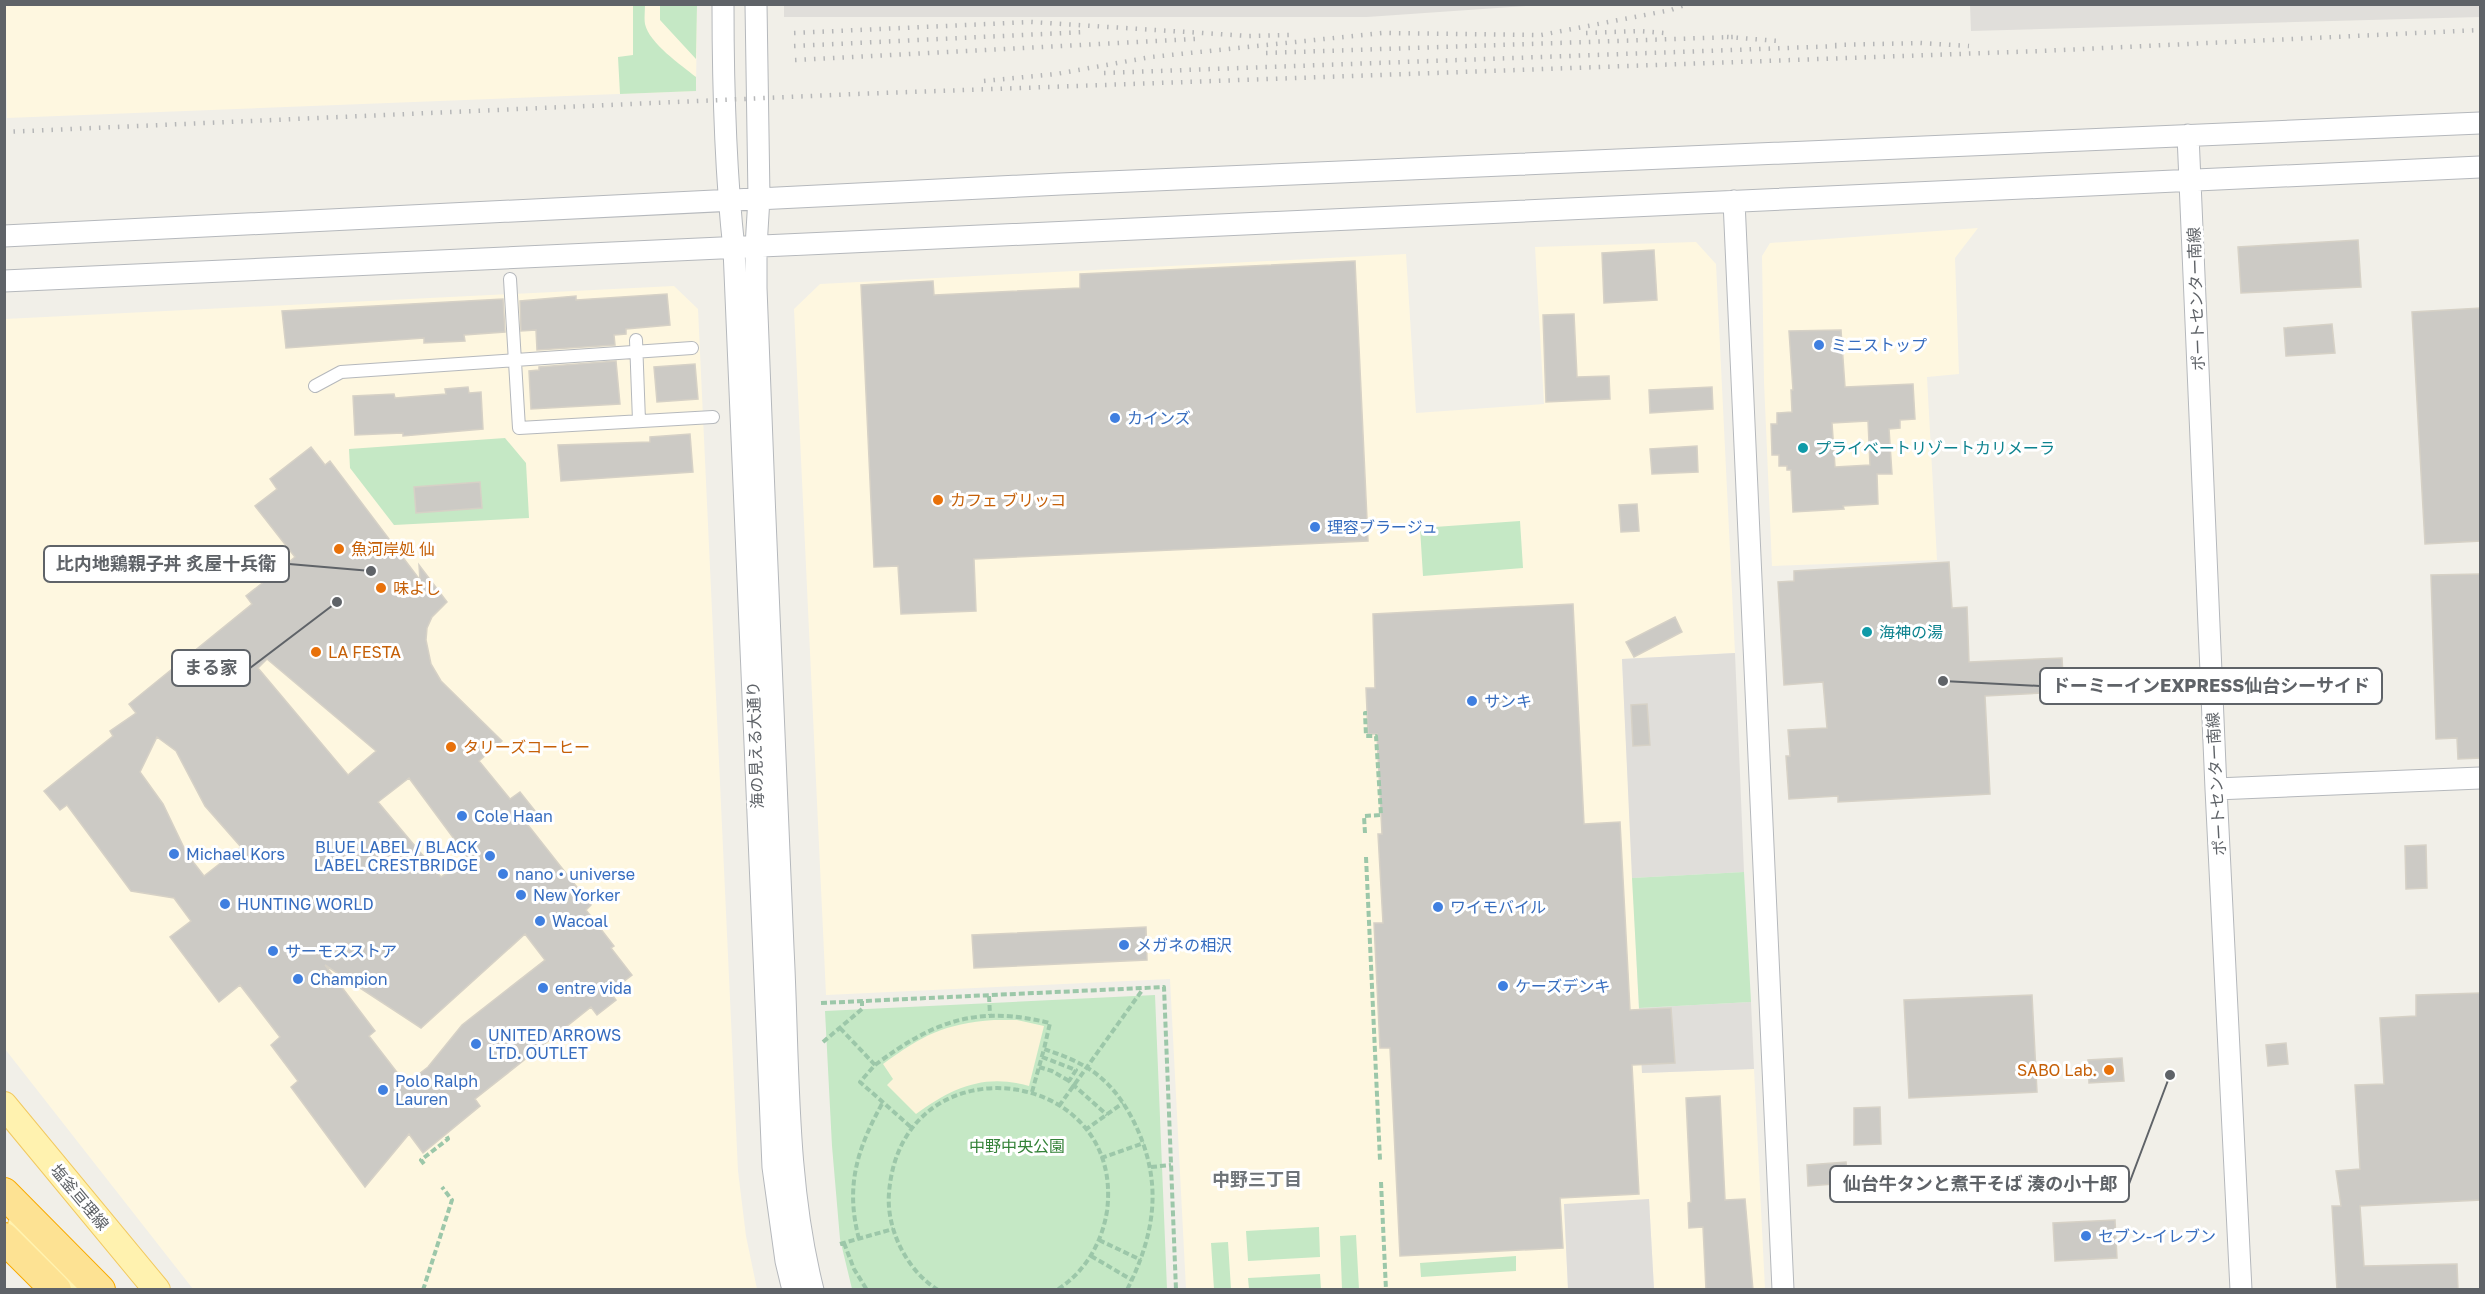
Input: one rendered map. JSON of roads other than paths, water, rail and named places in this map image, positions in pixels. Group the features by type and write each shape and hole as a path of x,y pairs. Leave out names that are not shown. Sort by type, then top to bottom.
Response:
{"highway":[{"path":"4,1193 100,1290"},
{"path":"4,1238 56,1290"}],"main road":[{"name":"塩釜亘理線","path":"4,1105 157,1290"},
{"path":"4,1205 71,1290"}],"street":[{"name":"海の見える大通り","path":"723,4 723,75 728,200 734,249 773,1167 786,1261 794,1290"},
{"path":"756,4 759,198 756,247 774,733 794,1171 805,1258 813,1290"},
{"path":"4,236 759,198 2481,123"},
{"name":"ポートセンター南線","path":"2188,135 2216,789 2241,1290"},
{"path":"4,281 2481,167"},
{"path":"1734,201 1783,1290"},
{"path":"510,279 519,428 713,417"},
{"path":"636,347 639,421"},
{"path":"315,386 341,372 515,361 636,347 692,348"},
{"path":"2216,789 2481,778"}],"railway":[{"path":"984,81 1056,74 1151,57 1382,33 1541,35 1671,10 1687,4"},
{"path":"794,33 1031,22 1249,36 1289,35"},
{"path":"4,132 855,94 2041,51 2480,30"},
{"path":"1586,33 1639,31 1664,33"},
{"path":"794,46 1085,32"},
{"path":"1727,37 1778,41"},
{"path":"1266,53 1733,37"},
{"path":"795,60 1195,39"},
{"path":"1835,45 1920,43 1969,46"},
{"path":"1104,73 1841,46"}],"place":[{"name":"ミニストップ","path":"1819,345"},
{"name":"カインズ","path":"1115,418"},
{"name":"プライベートリゾートカリメーラ","path":"1803,448"},
{"name":"カフェ ブリッコ","path":"938,500"},
{"name":"理容ブラージュ","path":"1315,527"},
{"name":"魚河岸処 仙","path":"339,549"},
{"name":"比内地鶏親子丼 炙屋十兵衛","path":"371,571"},
{"name":"味よし","path":"381,588"},
{"name":"まる家","path":"337,602"},
{"name":"海神の湯","path":"1867,632"},
{"name":"LA FESTA","path":"316,652"},
{"name":"ドーミーインEXPRESS仙台シーサイド","path":"1943,681"},
{"name":"サンキ","path":"1472,701"},
{"name":"タリーズコーヒー","path":"451,747"},
{"name":"Cole Haan","path":"462,816"},
{"name":"Michael Kors","path":"174,854"},
{"name":"BLUE LABEL / BLACK LABEL CRESTBRIDGE","path":"490,856"},
{"name":"nano・universe","path":"503,874"},
{"name":"New Yorker","path":"521,895"},
{"name":"HUNTING WORLD","path":"225,904"},
{"name":"ワイモバイル","path":"1438,907"},
{"name":"Wacoal","path":"540,921"},
{"name":"メガネの相沢","path":"1124,945"},
{"name":"サーモスストア","path":"273,951"},
{"name":"Champion","path":"298,979"},
{"name":"ケーズデンキ","path":"1503,986"},
{"name":"entre vida","path":"543,988"},
{"name":"UNITED ARROWS LTD. OUTLET","path":"476,1044"},
{"name":"SABO Lab.","path":"2109,1070"},
{"name":"仙台牛タンと煮干そば 湊の小十郎","path":"2170,1075"},
{"name":"Polo Ralph Lauren","path":"383,1090"},
{"name":"セブン-イレブン","path":"2086,1236"}],"district":[{"name":"中野三丁目","path":"1257,1180"}],"park label":[{"name":"中野中央公園","path":"1017,1146"}]}
